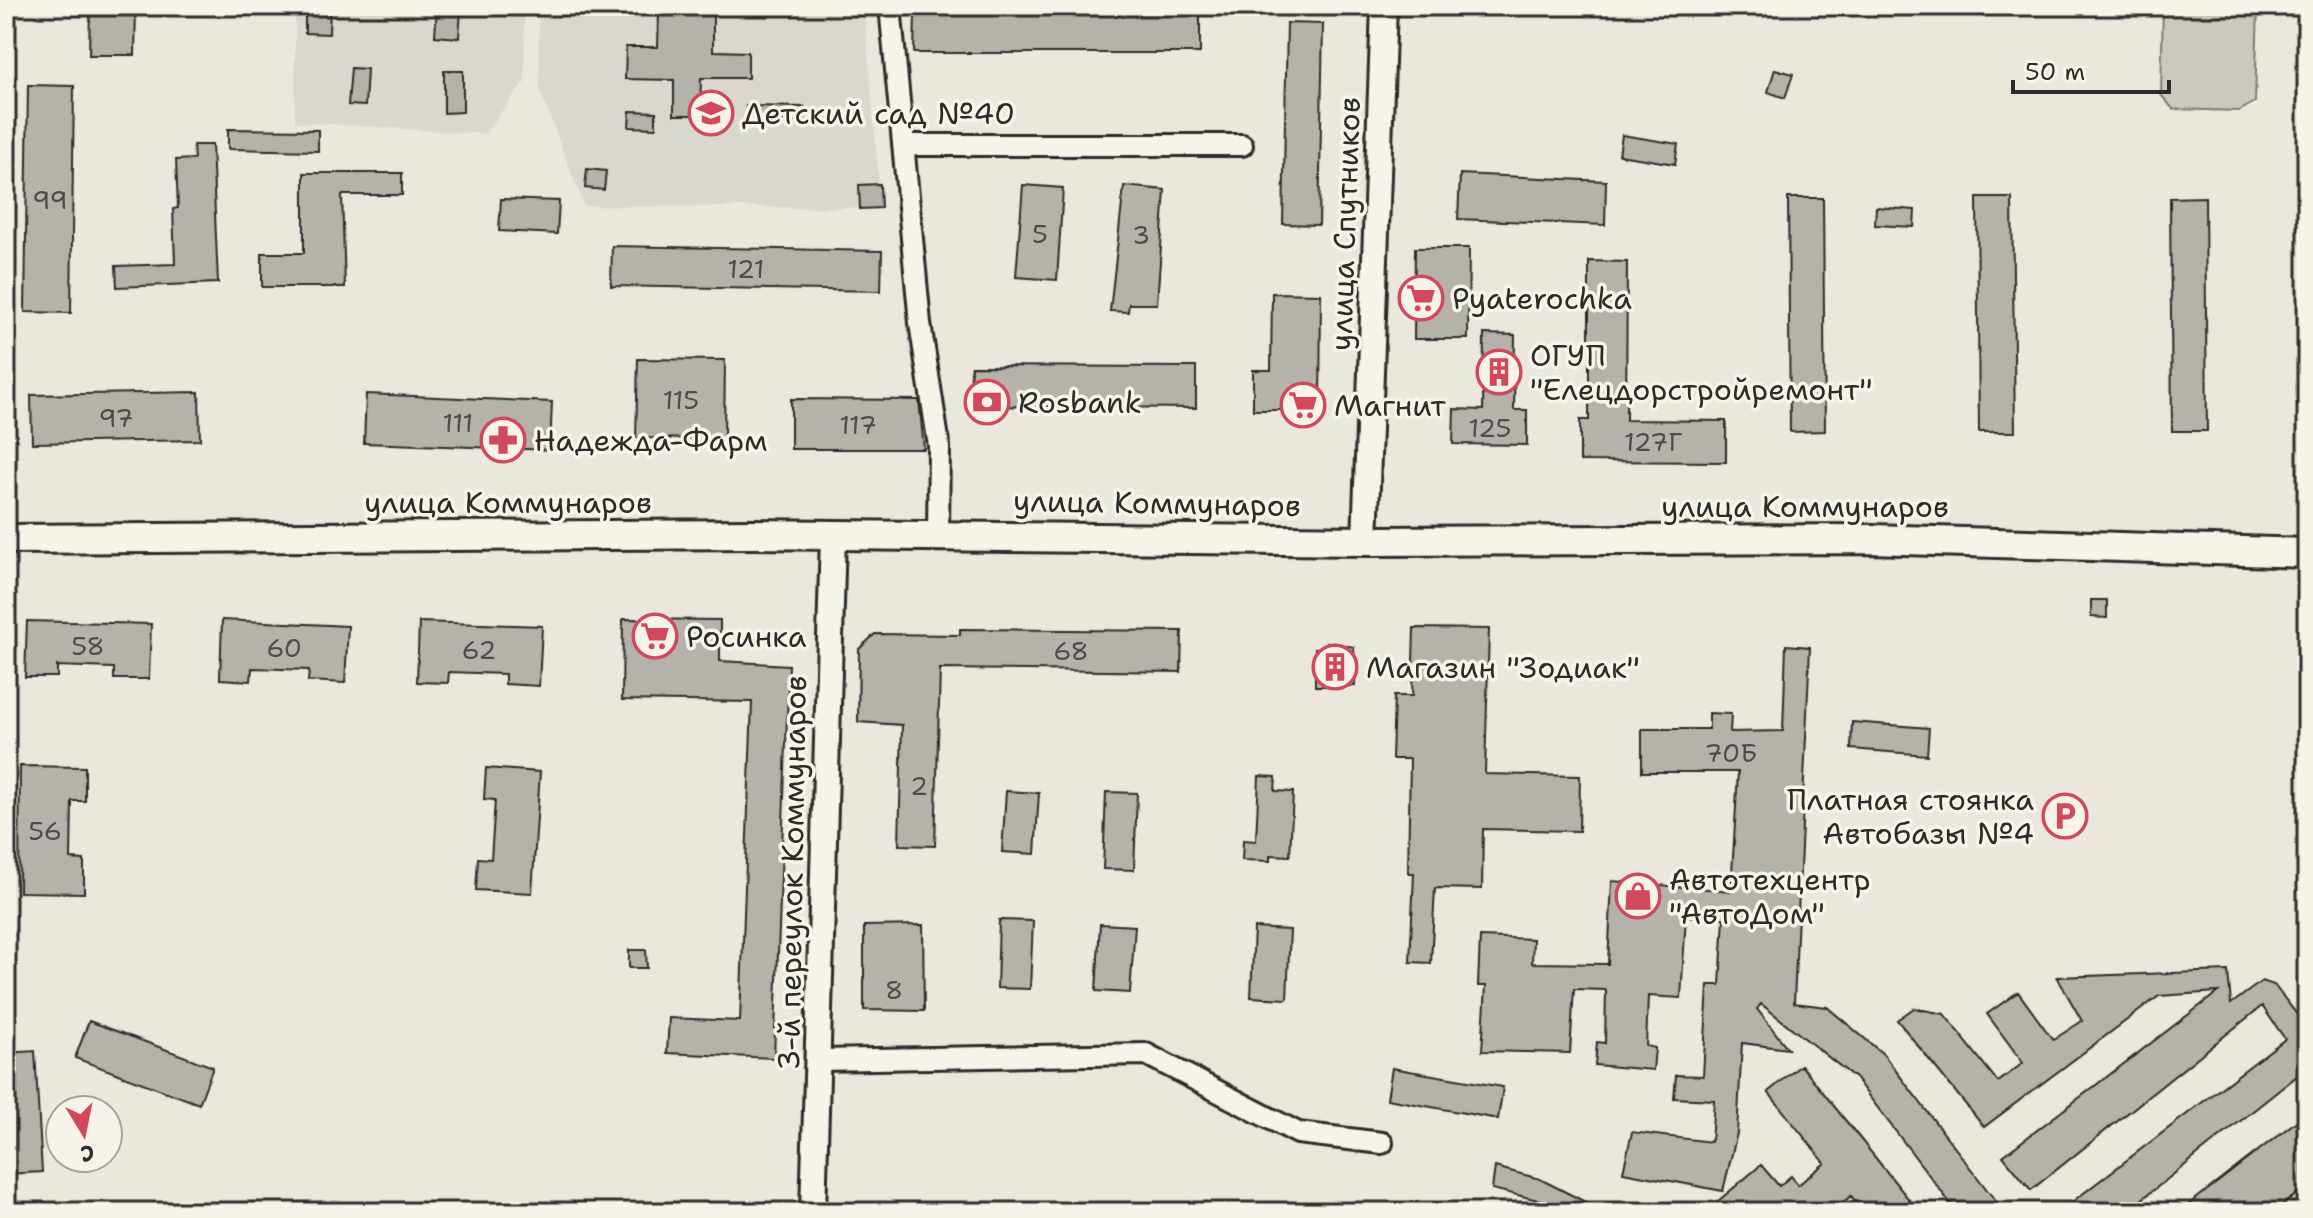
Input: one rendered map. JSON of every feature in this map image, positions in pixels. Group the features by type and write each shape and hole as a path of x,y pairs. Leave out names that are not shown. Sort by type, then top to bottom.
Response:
{"main road":[{"name":"улица Коммунаров","path":"6,539 938,534 1365,541 1872,539 2307,553"}],"street":[{"path":"890,6 920,323 939,446 938,534"},
{"name":"улица Спутников","path":"1365,541 1384,6"},
{"path":"905,145 1242,145"},
{"name":"3-й переулок Коммунаров","path":"813,1212 833,536"},
{"path":"819,1060 1146,1054 1298,1133 1382,1143"}],"shaded area":[{"path":"295,6 524,6 525,82 484,134 295,122"},
{"name":"Детский сад №40","path":"538,6 864,6 881,208 584,206 540,91"},
{"path":"2163,6 2258,6 2255,102 2239,111 2173,109 2161,95"},
{"path":"2307,1186 2307,1212 2274,1212"}],"building":[{"path":"90,6 136,6 135,55 89,55"},
{"path":"305,6 330,6 329,34 305,33"},
{"path":"699,6 699,14 713,14 713,51 748,52 748,78 701,78 700,115 674,115 674,80 625,79 626,47 658,47 659,8"},
{"path":"437,8 461,10 459,38 435,36"},
{"path":"915,12 1200,12 1200,53 914,53"},
{"path":"1287,23 1323,24 1319,225 1283,224"},
{"path":"351,68 367,69 365,106 348,105"},
{"path":"1775,69 1793,74 1785,98 1768,92"},
{"path":"444,71 463,71 463,112 444,113"},
{"path":"28,85 74,86 71,313 25,312"},
{"path":"746,106 805,107 804,123 746,121"},
{"path":"630,111 656,112 656,128 629,127"},
{"path":"228,129 318,130 318,151 228,149"},
{"path":"1622,135 1678,144 1675,164 1619,155"},
{"path":"193,145 212,145 218,283 117,287 116,266 175,264 173,209 178,208 176,160 194,159"},
{"path":"587,169 606,171 604,190 585,188"},
{"path":"304,173 402,173 402,195 342,195 345,287 262,287 262,253 304,253"},
{"path":"1460,174 1606,181 1605,225 1458,219"},
{"path":"880,184 881,208 860,209 859,185"},
{"path":"1023,185 1063,188 1057,280 1016,277"},
{"path":"1124,186 1165,190 1157,304 1129,304 1128,312 1110,311"},
{"path":"2205,197 2207,431 2172,431 2170,198"},
{"path":"1788,198 1823,198 1825,431 1790,432"},
{"path":"1977,198 2012,198 2015,432 1979,432"},
{"path":"501,199 559,201 557,234 499,231"},
{"path":"1876,207 1915,210 1914,227 1875,225"},
{"path":"612,246 882,251 881,291 611,286"},
{"path":"1415,248 1469,248 1468,339 1414,339"},
{"path":"1589,261 1627,262 1626,420 1726,421 1726,462 1580,461 1580,420 1589,420"},
{"path":"1272,293 1321,294 1320,410 1253,410 1253,370 1271,370"},
{"path":"1484,334 1515,335 1514,410 1527,410 1527,445 1453,444 1454,409 1483,410"},
{"path":"638,359 725,360 724,439 636,438"},
{"path":"971,366 1196,367 1196,408 970,406"},
{"path":"199,392 200,440 32,443 31,395"},
{"path":"366,394 552,402 550,450 364,443"},
{"path":"791,399 919,400 924,449 791,449"},
{"path":"2091,600 2107,600 2107,618 2091,617"},
{"path":"623,619 720,620 720,661 789,665 774,1058 667,1053 669,1018 740,1021 752,702 622,700"},
{"path":"222,620 348,626 345,683 308,681 309,670 252,668 251,681 220,679"},
{"path":"27,621 151,624 149,679 114,679 114,668 57,666 57,677 25,677"},
{"path":"419,622 542,626 539,686 505,684 505,674 449,672 448,683 417,682"},
{"path":"1414,628 1489,629 1485,774 1580,776 1579,831 1483,829 1482,889 1435,888 1431,963 1410,962 1414,873 1408,873 1410,759 1392,759 1394,696 1412,696"},
{"path":"960,629 1182,631 1181,672 940,669 935,846 899,845 902,725 858,722 859,649 875,634 960,635"},
{"name":"Магазин \"Зодиак\"","path":"1327,642 1354,647 1355,686 1315,686 1315,648 1325,648"},
{"path":"1786,645 1810,647 1794,1003 1827,1007 1883,1054 2004,1212 1957,1212 1855,1078 1761,1004 1757,1009 1788,1049 1742,1043 1737,1133 1723,1191 1623,1172 1632,1132 1711,1142 1714,1100 1674,1098 1676,1075 1703,1076 1708,985 1720,985 1724,918 1686,916 1681,998 1648,996 1646,1046 1655,1048 1653,1070 1595,1065 1597,1042 1605,1043 1606,990 1574,989 1570,1053 1482,1051 1486,986 1478,986 1480,937 1533,939 1532,963 1608,964 1612,881 1731,891 1738,772 1642,772 1642,729 1709,729 1709,713 1731,714 1730,732 1783,731"},
{"path":"1852,722 1929,728 1927,755 1851,749"},
{"path":"20,766 85,767 85,801 72,801 71,859 84,860 84,893 19,892"},
{"path":"486,768 540,772 532,893 476,890 478,858 491,859 495,800 484,799"},
{"path":"1259,776 1276,777 1275,791 1293,792 1290,856 1270,855 1270,861 1242,860 1243,840 1256,841"},
{"path":"1006,791 1039,793 1035,854 1002,852"},
{"path":"1106,792 1137,793 1134,870 1103,869"},
{"path":"999,920 1033,921 1030,989 997,988"},
{"path":"1100,924 1135,926 1130,993 1096,991"},
{"path":"923,925 924,1011 864,1010 864,926"},
{"path":"1254,928 1290,930 1287,999 1251,997"},
{"path":"629,950 646,950 647,968 629,968"},
{"path":"2228,971 2231,1004 2262,981 2274,985 2307,1027 2307,1068 2126,1212 2059,1212 2285,1039 2262,1006 2031,1190 2003,1156 2218,992 2159,996 1984,1127 1897,1020 1914,1008 1944,1014 1998,1082 2023,1063 1987,1014 2018,992 2053,1040 2082,1021 2057,977"},
{"path":"89,1021 213,1067 199,1104 75,1058"},
{"path":"35,1051 42,1172 6,1174 6,1053"},
{"path":"1801,1065 1919,1212 1864,1212 1851,1196 1831,1212 1705,1212 1761,1165 1779,1186 1791,1176 1798,1185 1825,1163 1768,1092"},
{"path":"1392,1068 1503,1087 1498,1119 1387,1099"},
{"path":"2307,1113 2307,1186 2274,1212 2179,1212"},
{"path":"1495,1167 1540,1179 1605,1212 1561,1212 1538,1200 1492,1189"}],"place":[{"name":"Детский сад №40","path":"711,113"},
{"name":"Pyaterochka","path":"1421,298"},
{"name":"ОГУП \"Елецдорстройремонт\"","path":"1499,372"},
{"name":"Rosbank","path":"987,402"},
{"name":"Магнит","path":"1303,405"},
{"name":"Надежда-Фарм","path":"503,440"},
{"name":"Росинка","path":"655,636"},
{"name":"Магазин \"Зодиак\"","path":"1335,667"},
{"name":"Платная стоянка Автобазы №4","path":"2065,816"},
{"name":"Автотехцентр \"АвтоДом\"","path":"1638,896"}]}
